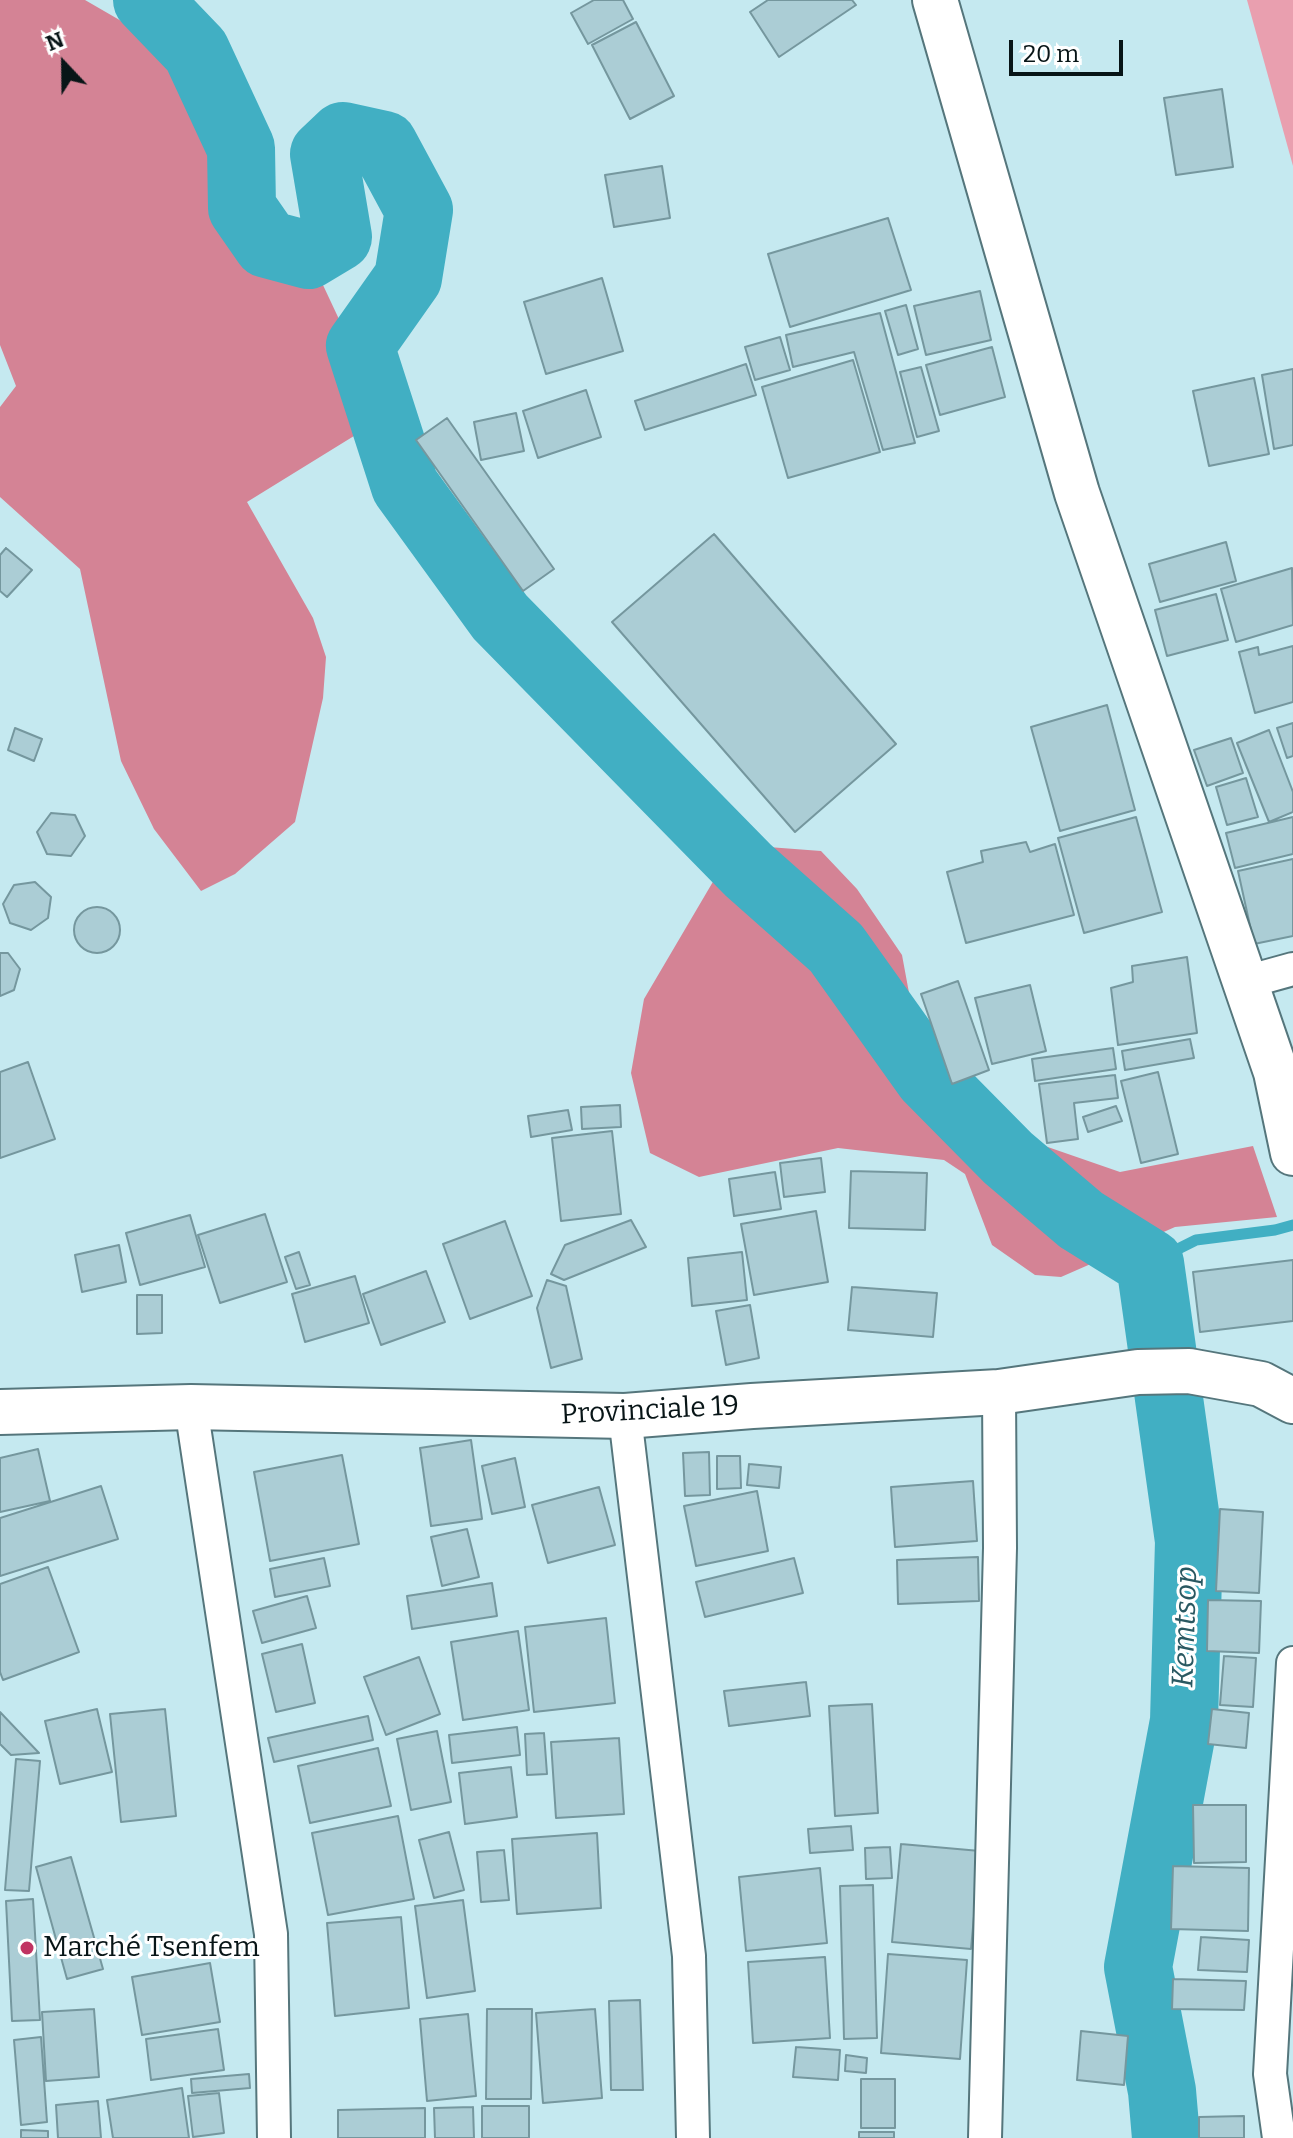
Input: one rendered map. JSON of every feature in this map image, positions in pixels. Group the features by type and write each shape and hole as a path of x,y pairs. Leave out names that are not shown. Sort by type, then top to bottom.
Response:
{"main road":[{"path":"935,0 1077,493 1276,1072 1293,1153"},
{"name":"Provinciale 19","path":"0,1412 191,1407 625,1416 999,1392 1138,1372 1189,1371 1261,1384 1293,1401"}],"street":[{"path":"1246,982 1293,969"},
{"path":"985,2138 1000,1548 999,1392"},
{"path":"191,1407 271,1934 274,2138"},
{"path":"625,1416 689,1956 693,2138"},
{"path":"1279,2138 1270,2074 1293,1663"}],"shaded area":[{"path":"0,0 85,0 142,33 190,84 222,145 230,222 255,261 315,268 345,332 375,423 247,502 313,618 326,657 323,698 295,822 235,874 201,891 154,829 121,761 80,569 0,497 0,407 16,386 0,345"},
{"path":"1247,0 1293,0 1293,166"},
{"path":"755,846 821,851 857,889 902,955 917,1036 939,1086 1042,1145 1120,1172 1253,1146 1277,1217 1175,1227 1061,1277 1035,1275 992,1245 965,1174 944,1160 838,1148 699,1177 650,1153 631,1073 644,999 714,880"}],"building":[{"path":"594,0 623,0 633,19 588,44 571,13"},
{"path":"768,0 852,0 856,5 779,57 750,12"},
{"path":"636,22 674,96 630,119 592,45"},
{"path":"1222,89 1233,167 1176,175 1164,98"},
{"path":"662,166 670,218 614,227 605,175"},
{"path":"888,218 911,290 790,327 768,254"},
{"path":"602,278 623,351 546,374 524,302"},
{"path":"980,291 991,340 926,355 914,306"},
{"path":"906,305 918,349 898,355 885,311"},
{"path":"880,313 915,443 883,450 854,352 793,367 786,335"},
{"path":"780,337 790,370 755,380 745,347"},
{"path":"992,347 1005,397 940,415 926,365"},
{"path":"853,360 880,452 788,478 762,387"},
{"path":"746,364 756,395 645,430 635,401"},
{"path":"921,367 939,431 917,437 900,372"},
{"path":"1293,369 1293,445 1274,449 1262,375"},
{"path":"1254,378 1269,454 1209,466 1193,391"},
{"path":"586,390 601,437 538,458 523,411"},
{"path":"516,413 524,451 481,460 474,422"},
{"path":"447,418 554,569 523,591 416,440"},
{"path":"714,534 896,744 795,832 612,622"},
{"path":"1226,542 1236,581 1160,602 1149,564"},
{"path":"6,548 32,570 7,597 0,591 0,555"},
{"path":"1292,568 1293,625 1236,642 1221,589"},
{"path":"1216,594 1228,640 1167,656 1155,610"},
{"path":"1293,646 1293,702 1255,713 1239,652 1258,647 1259,655"},
{"path":"1107,705 1135,810 1060,831 1031,727"},
{"path":"1293,723 1293,756 1287,758 1277,728"},
{"path":"15,728 42,739 34,761 8,750"},
{"path":"1269,730 1293,792 1293,812 1269,822 1237,743"},
{"path":"1231,738 1243,773 1207,786 1194,750"},
{"path":"1246,778 1258,817 1227,825 1216,787"},
{"path":"51,813 75,815 85,836 71,856 47,854 37,832"},
{"path":"1136,817 1162,912 1084,933 1058,838"},
{"path":"1293,817 1293,854 1235,868 1226,833"},
{"path":"1026,842 1030,852 1055,844 1074,915 966,943 947,872 983,862 981,851"},
{"path":"1293,859 1293,936 1254,944 1238,871"},
{"path":"35,882 51,897 48,918 31,930 10,923 3,904 14,885"},
{"path":"97,907 113,914 120,930 113,946 97,953 81,946 74,930 81,914"},
{"path":"0,953 8,953 20,969 14,990 0,996"},
{"path":"1187,957 1197,1033 1118,1045 1111,988 1133,982 1132,966"},
{"path":"958,981 989,1070 952,1084 921,994"},
{"path":"1030,985 1046,1051 992,1064 975,998"},
{"path":"1190,1039 1194,1058 1125,1070 1122,1051"},
{"path":"1113,1048 1116,1069 1035,1081 1032,1059"},
{"path":"28,1062 55,1139 0,1158 0,1072"},
{"path":"1158,1072 1178,1154 1141,1163 1121,1081"},
{"path":"1115,1075 1118,1098 1074,1103 1078,1139 1047,1143 1039,1084"},
{"path":"620,1105 621,1127 582,1129 581,1107"},
{"path":"1116,1106 1122,1121 1088,1132 1083,1117"},
{"path":"568,1110 572,1130 531,1137 528,1116"},
{"path":"612,1131 621,1214 561,1221 552,1138"},
{"path":"821,1158 825,1192 784,1197 780,1163"},
{"path":"851,1171 927,1173 925,1230 849,1228"},
{"path":"775,1172 781,1209 734,1216 729,1179"},
{"path":"816,1211 828,1282 754,1295 741,1224"},
{"path":"265,1214 287,1282 220,1303 198,1235"},
{"path":"190,1215 205,1267 140,1285 126,1233"},
{"path":"631,1220 646,1247 564,1280 551,1274 565,1245"},
{"path":"505,1221 532,1296 470,1319 443,1244"},
{"path":"119,1245 126,1282 82,1292 75,1255"},
{"path":"299,1252 310,1285 296,1289 285,1257"},
{"path":"742,1252 747,1300 692,1306 688,1258"},
{"path":"1293,1260 1293,1321 1200,1332 1193,1272"},
{"path":"426,1271 445,1322 381,1345 363,1294"},
{"path":"355,1276 369,1323 305,1342 292,1294"},
{"path":"547,1280 566,1286 582,1359 551,1368 537,1308"},
{"path":"852,1287 937,1293 933,1337 848,1330"},
{"path":"137,1295 162,1295 162,1333 137,1334"},
{"path":"750,1305 759,1358 726,1365 716,1311"},
{"path":"471,1440 482,1519 431,1526 420,1448"},
{"path":"38,1449 50,1501 0,1512 0,1458"},
{"path":"709,1452 710,1495 685,1496 683,1453"},
{"path":"342,1455 359,1544 270,1561 254,1472"},
{"path":"717,1456 740,1456 741,1488 717,1489"},
{"path":"515,1458 525,1507 492,1514 482,1466"},
{"path":"749,1464 781,1467 779,1488 747,1485"},
{"path":"973,1481 977,1541 895,1547 891,1487"},
{"path":"101,1486 118,1539 0,1576 0,1518"},
{"path":"599,1487 615,1545 548,1563 532,1505"},
{"path":"757,1491 768,1551 696,1566 684,1506"},
{"path":"1220,1509 1263,1512 1259,1593 1216,1591"},
{"path":"467,1529 479,1577 442,1586 431,1537"},
{"path":"978,1557 979,1601 898,1604 897,1560"},
{"path":"324,1558 330,1586 275,1597 270,1569"},
{"path":"794,1558 803,1593 705,1617 696,1582"},
{"path":"48,1567 79,1652 3,1680 0,1672 0,1584"},
{"path":"492,1583 497,1616 412,1629 407,1596"},
{"path":"307,1596 316,1628 262,1643 253,1611"},
{"path":"1208,1600 1261,1601 1259,1653 1207,1651"},
{"path":"606,1618 615,1703 534,1712 525,1627"},
{"path":"518,1631 529,1710 463,1720 451,1642"},
{"path":"302,1644 315,1703 276,1712 262,1654"},
{"path":"1224,1656 1256,1658 1253,1707 1220,1705"},
{"path":"419,1657 440,1714 386,1735 364,1677"},
{"path":"806,1682 810,1716 729,1726 724,1691"},
{"path":"872,1704 878,1813 835,1816 829,1706"},
{"path":"97,1709 112,1772 60,1784 45,1721"},
{"path":"165,1709 176,1816 121,1822 110,1714"},
{"path":"1212,1709 1249,1713 1246,1748 1208,1744"},
{"path":"0,1712 39,1753 11,1755 0,1744"},
{"path":"368,1716 373,1740 274,1762 268,1738"},
{"path":"517,1727 520,1755 452,1763 449,1735"},
{"path":"437,1731 451,1802 411,1810 397,1739"},
{"path":"544,1733 547,1774 527,1775 525,1734"},
{"path":"619,1738 624,1814 556,1818 551,1742"},
{"path":"378,1748 391,1806 310,1823 298,1766"},
{"path":"16,1759 40,1761 29,1891 5,1890"},
{"path":"511,1767 517,1817 465,1824 459,1773"},
{"path":"1193,1805 1246,1805 1246,1862 1194,1863"},
{"path":"398,1816 414,1899 328,1915 312,1833"},
{"path":"851,1826 853,1850 810,1853 808,1829"},
{"path":"449,1832 464,1890 434,1898 419,1840"},
{"path":"597,1833 601,1908 517,1914 512,1839"},
{"path":"901,1844 980,1851 971,1949 892,1942"},
{"path":"890,1847 892,1878 866,1879 865,1848"},
{"path":"504,1850 509,1900 481,1902 477,1852"},
{"path":"71,1857 103,1969 67,1979 36,1867"},
{"path":"1173,1866 1249,1868 1248,1931 1171,1929"},
{"path":"820,1868 827,1943 746,1951 739,1877"},
{"path":"873,1885 877,2038 844,2039 840,1886"},
{"path":"33,1899 40,2020 12,2021 6,1901"},
{"path":"463,1900 475,1991 427,1998 415,1906"},
{"path":"401,1917 409,2008 335,2016 327,1923"},
{"path":"1201,1937 1249,1940 1247,1972 1198,1970"},
{"path":"888,1954 967,1960 960,2059 881,2053"},
{"path":"825,1957 830,2038 753,2043 748,1962"},
{"path":"210,1963 220,2022 142,2035 132,1977"},
{"path":"1173,1979 1246,1981 1244,2010 1172,2009"},
{"path":"640,2000 643,2090 611,2090 609,2001"},
{"path":"94,2009 99,2077 46,2081 42,2012"},
{"path":"487,2009 532,2009 531,2099 486,2099"},
{"path":"595,2009 602,2098 543,2103 536,2013"},
{"path":"468,2014 476,2096 427,2101 420,2019"},
{"path":"218,2029 224,2070 151,2080 146,2039"},
{"path":"1081,2031 1128,2036 1124,2085 1077,2080"},
{"path":"41,2037 47,2122 21,2125 14,2040"},
{"path":"796,2047 840,2050 838,2080 793,2077"},
{"path":"846,2055 867,2058 866,2073 845,2071"},
{"path":"249,2074 250,2088 192,2093 191,2079"},
{"path":"861,2079 895,2079 895,2128 861,2128"},
{"path":"182,2088 189,2138 113,2138 107,2100"},
{"path":"219,2093 224,2133 193,2137 188,2096"},
{"path":"98,2101 101,2138 58,2138 56,2105"},
{"path":"482,2106 529,2106 529,2138 482,2138"},
{"path":"473,2107 474,2138 435,2138 434,2108"},
{"path":"425,2108 425,2138 338,2138 338,2110"},
{"path":"1244,2116 1244,2138 1199,2138 1199,2117"},
{"path":"21,2130 48,2131 48,2138 21,2138"},
{"path":"859,2132 894,2132 894,2138 859,2138"}],"waterway":[{"path":"147,0 196,51 241,148 242,208 267,244 308,255 338,237 324,154 343,136 384,145 419,210 408,278 360,346 405,486 500,617 748,870 836,948 928,1077 1008,1158 1081,1220 1150,1263 1189,1541 1184,1721 1138,1967 1162,2091 1166,2138"},
{"name":"Kemtsop","path":"1150,1263 1196,1240 1293,1225"}],"place":[{"name":"Marché Tsenfem","path":"27,1948"}]}
